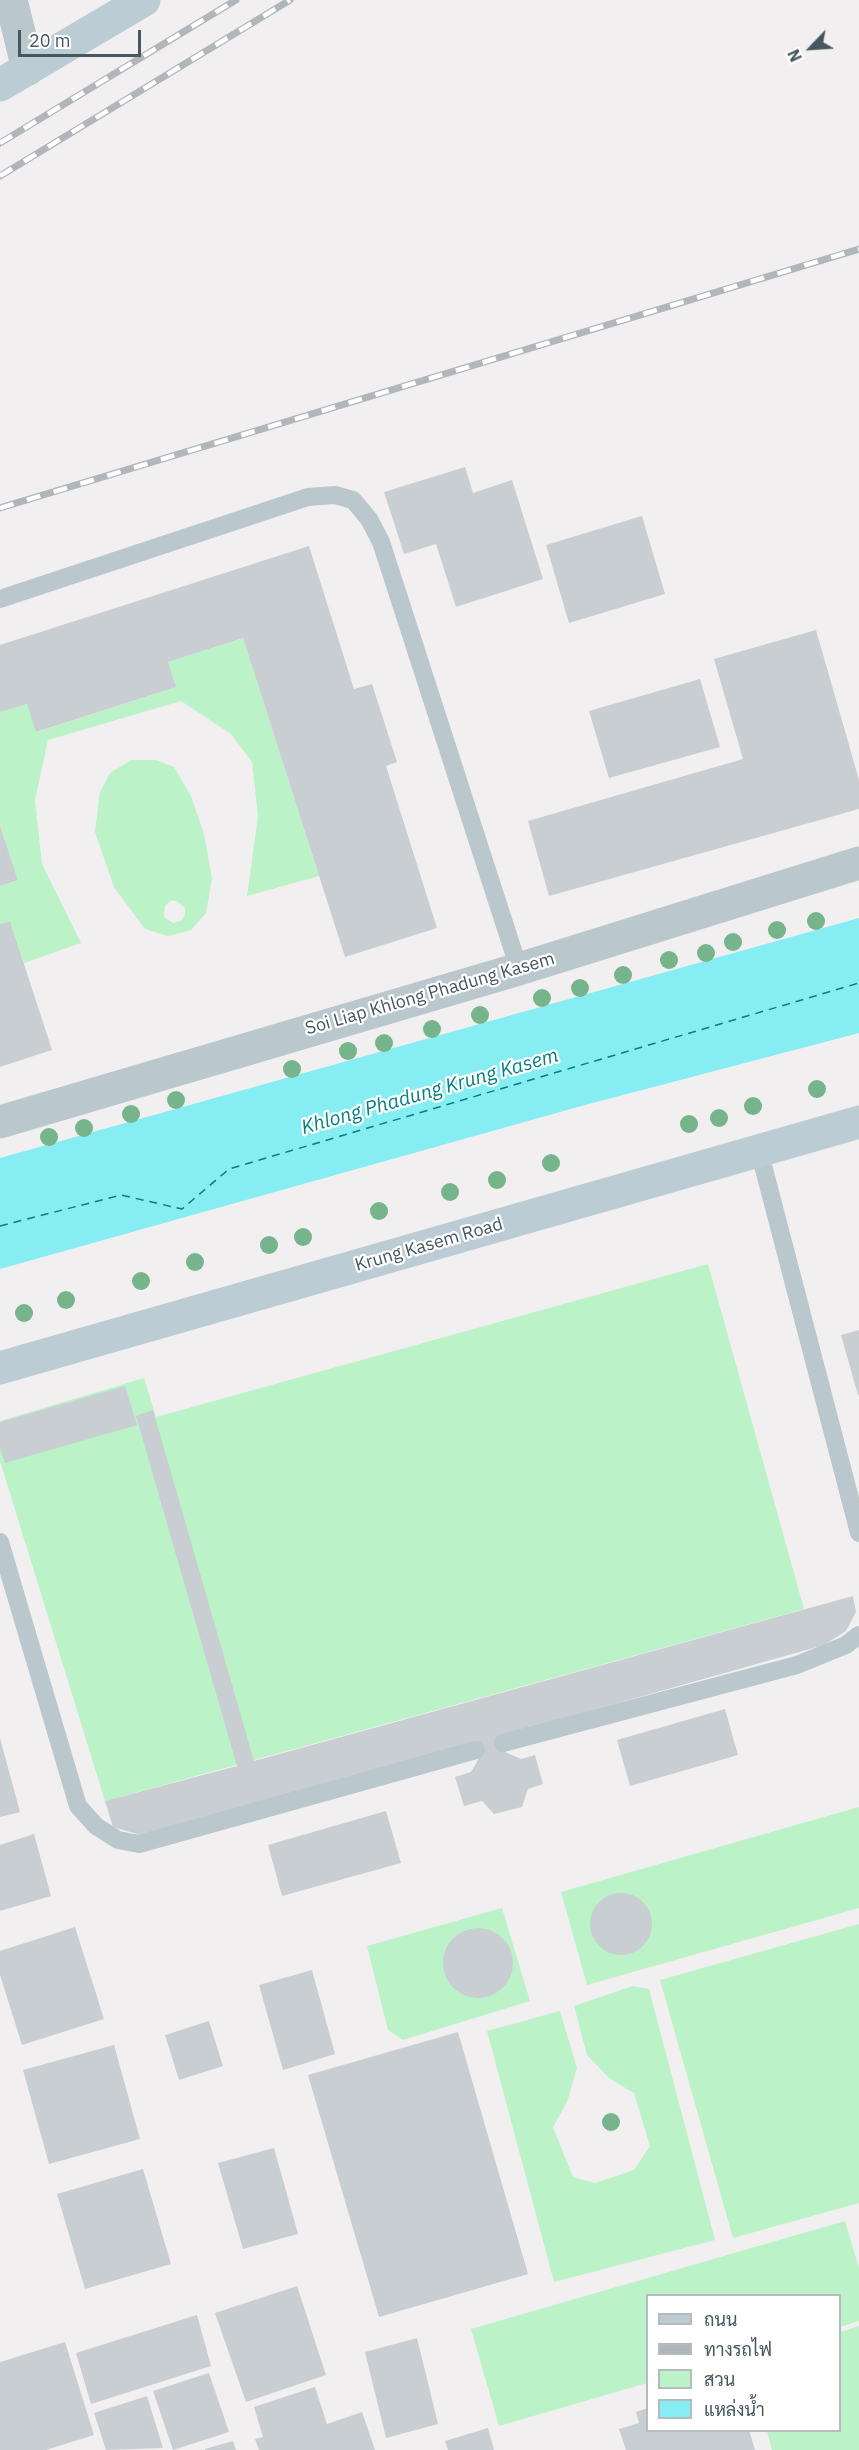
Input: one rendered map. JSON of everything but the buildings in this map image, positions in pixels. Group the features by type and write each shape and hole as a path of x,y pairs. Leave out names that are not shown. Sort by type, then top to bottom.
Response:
{"main road":[{"path":"0,85 144,0"},
{"name":"Krung Kasem Road","path":"0,1368 859,1122"}],"street":[{"path":"11,0 28,69"},
{"name":"Soi Liap Khlong Phadung Kasem","path":"0,1122 519,969 859,863"}],"lane":[{"path":"0,599 308,497 334,495 353,500 369,519 381,542 519,969"},
{"path":"759,1150 859,1533"},
{"path":"0,1542 78,1806 96,1826 118,1840 139,1845 476,1750"},
{"path":"502,1743 797,1665 846,1645 859,1635"}],"green space":[{"path":"243,638 319,876 247,896 258,816 252,762 231,734 181,701 48,740 35,800 42,864 81,943 24,963 10,921 0,924 0,886 18,880 0,824 0,712 27,704 37,732 176,687 168,662"},
{"path":"131,760 156,760 174,767 191,796 204,834 212,878 206,913 191,930 168,936 145,929 114,887 95,832 100,792 110,773","holes":["170,901 177,901 185,908 185,915 181,921 173,923 164,917 165,906"]},
{"path":"708,1264 804,1609 105,1801 0,1461 0,1421 144,1378 156,1417"},
{"path":"859,1807 859,1908 587,1985 561,1892"},
{"path":"502,1908 530,2001 403,2040 388,2030 367,1946"},
{"path":"859,1924 859,2203 733,2238 660,1980"},
{"path":"633,1986 649,1989 715,2240 554,2282 487,2031 560,2011 577,2068 567,2102 553,2127 573,2177 595,2183 634,2170 650,2146 634,2093 609,2078 587,2055 574,2006"},
{"path":"845,2221 859,2268 859,2321 841,2327 841,2294 646,2294 646,2383 499,2426 471,2329"},
{"path":"859,2326 859,2450 772,2450 767,2432 841,2432 841,2332"}],"water":[{"name":"Khlong Phadung Krung Kasem","path":"859,918 859,1033 585,1105 0,1269 0,1158"}],"ferry route":[{"path":"0,1226 121,1195 182,1209 229,1169 859,983"}],"railway":[{"path":"0,143 236,0"},
{"path":"0,176 290,0"},
{"path":"0,508 859,249"}]}
